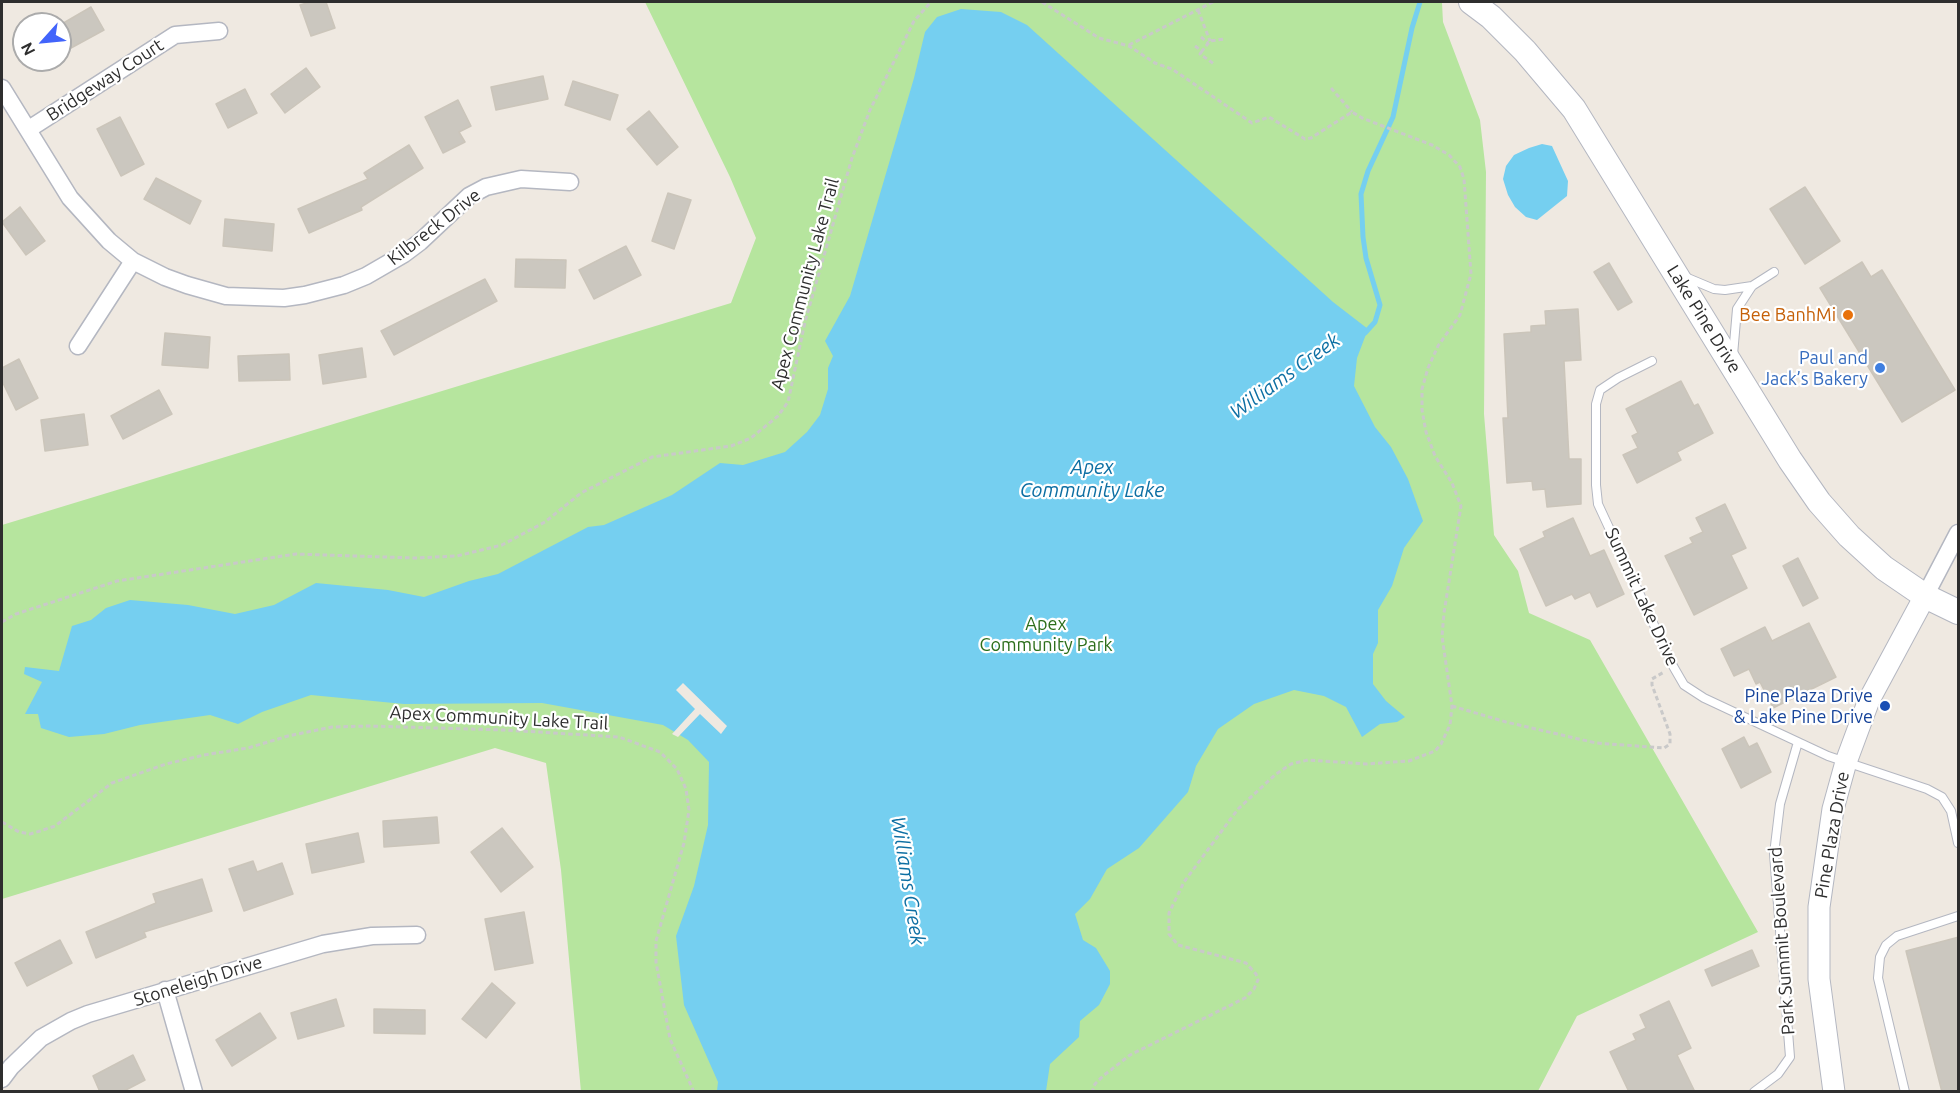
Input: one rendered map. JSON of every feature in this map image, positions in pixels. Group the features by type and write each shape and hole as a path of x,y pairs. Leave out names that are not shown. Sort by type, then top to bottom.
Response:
{"main road":[{"name":"Lake Pine Drive","path":"1471,2 1491,17 1525,51 1574,110 1790,460 1819,502 1849,536 1884,568 1925,596 1959,612"}],"street":[{"name":"Bridgeway Court","path":"28,129 176,35 219,31"},
{"name":"Kilbreck Drive","path":"2,88 70,198 109,242 133,261 187,285 226,296 265,298 305,296 344,285 384,267 420,242 469,196 486,187 521,179 570,182"},
{"path":"78,346 133,261"},
{"path":"1925,596 1959,533"},
{"name":"Pine Plaza Drive","path":"1834,1092 1819,979 1819,907 1833,809 1846,762 1875,686 1925,596"},
{"name":"Stoneleigh Drive","path":"2,1080 41,1038 88,1014 322,944 372,936 417,935"},
{"path":"165,990 194,1092"}],"lane":[{"path":"1676,272 1714,289 1725,290 1752,286 1774,272"},
{"path":"1733,365 1734,323 1737,309 1752,286"},
{"name":"Summit Lake Drive","path":"1652,361 1600,390 1596,404 1596,485 1598,504 1684,685 1704,698 1828,756 1927,789 1942,797 1951,811 1959,843"},
{"name":"Park Summit Boulevard","path":"1754,1092 1778,1074 1790,1057 1774,854 1780,804 1798,742"},
{"path":"1905,1092 1878,978 1880,957 1886,945 1897,936 1959,916"}],"path":[{"name":"Apex Community Lake Trail","path":"2,622 16,614 117,581 296,554 416,558 457,556 491,548 502,545 545,522 581,493 652,457 731,446 750,438 778,416 788,402 805,322 852,158 870,110 914,21 932,2"},
{"path":"1042,2 1100,38 1129,46 1155,63 1172,69 1252,123 1269,117 1305,139 1311,138 1352,112"},
{"path":"1129,46 1213,2"},
{"path":"1198,9 1209,42"},
{"path":"1201,37 1209,42"},
{"path":"1214,64 1200,54 1209,42 1224,39"},
{"path":"1195,46 1202,51"},
{"path":"1092,1092 1095,1084 1103,1076 1130,1055 1245,998 1254,989 1258,980 1256,974 1246,963 1178,945 1169,934 1169,913 1184,882 1238,809 1276,774 1292,764 1308,760 1366,764 1409,761 1435,751 1441,744 1450,724 1452,706 1442,636 1461,506 1452,483 1435,456 1426,432 1422,410 1422,388 1438,346 1460,315 1471,274 1464,186 1460,167 1449,155 1432,145 1362,118 1352,112 1331,88"},
{"path":"1452,706 1506,722 1596,743 1664,748 1670,744 1670,734 1652,685 1652,679 1673,666"},
{"name":"Apex Community Lake Trail","path":"2,822 19,832 30,834 55,826 112,783 166,764 248,748 288,736 332,727 369,726 619,737 660,752 677,769 686,789 689,810 684,843 656,941 656,962 670,1039 694,1092"}],"green space":[{"name":"Apex Community Park","path":"645,2 1442,3 1443,22 1480,120 1486,172 1484,414 1494,535 1518,571 1529,613 1590,640 1758,932 1577,1016 1538,1091 581,1092 561,870 546,763 495,748 2,899 2,525 731,303 756,238 730,177"}],"water":[{"name":"Apex Community Lake","path":"961,9 1001,12 1027,25 1333,302 1368,329 1357,358 1354,386 1375,427 1391,447 1408,479 1423,521 1404,548 1392,586 1378,610 1378,643 1373,654 1373,684 1386,701 1405,717 1397,722 1380,724 1362,737 1346,707 1324,696 1294,690 1254,704 1218,729 1196,766 1188,792 1139,848 1107,869 1090,899 1075,914 1083,940 1096,948 1110,971 1110,984 1099,1005 1080,1021 1079,1037 1050,1064 1046,1091 717,1091 718,1082 684,1005 676,936 694,886 708,825 709,762 688,740 663,725 542,703 404,704 311,695 262,712 238,724 210,715 140,725 104,734 69,737 41,728 38,714 25,714 42,682 24,674 25,667 59,671 72,626 91,620 106,608 130,600 188,605 235,614 274,605 316,583 388,590 424,597 469,581 498,574 588,527 604,525 672,495 720,463 743,465 785,452 807,432 820,415 828,389 828,368 833,356 825,341 850,296 914,78 925,32 937,17"},
{"path":"1542,144 1552,146 1568,181 1567,196 1537,220 1526,217 1515,207 1503,179 1506,166 1514,155"}],"pier":[{"path":"683,683 727,726 721,734 700,714 678,737 672,734 695,709 676,690"}],"building":[{"path":"310,2 326,2 335,28 311,36 300,5"},
{"path":"91,7 104,30 72,47 72,18"},
{"path":"306,68 320,87 285,113 271,94"},
{"path":"543,76 548,99 496,110 491,87"},
{"path":"573,81 618,95 610,120 565,105"},
{"path":"245,89 257,113 228,128 216,104"},
{"path":"458,100 471,126 459,132 465,142 443,153 425,117"},
{"path":"649,111 678,147 657,165 627,129"},
{"path":"120,117 144,164 121,176 97,129"},
{"path":"409,145 423,168 361,207 362,210 309,233 298,209 368,179 364,173"},
{"path":"156,178 201,201 190,224 144,199"},
{"path":"1805,187 1840,241 1805,264 1770,209"},
{"path":"668,193 691,200 674,249 652,241"},
{"path":"20,207 45,241 26,255 2,222"},
{"path":"225,219 274,224 272,251 223,246"},
{"path":"626,246 641,275 594,299 579,270"},
{"path":"516,259 566,260 565,288 515,287"},
{"path":"1862,262 1871,277 1882,270 1955,390 1902,422 1820,288"},
{"path":"1609,263 1632,302 1618,310 1594,272"},
{"path":"485,279 497,301 394,355 381,331"},
{"path":"1578,309 1581,360 1564,361 1569,459 1581,459 1581,504 1547,507 1545,489 1533,490 1532,481 1507,483 1503,418 1508,418 1504,334 1531,332 1531,326 1546,325 1545,311"},
{"path":"165,333 210,337 208,368 162,365"},
{"path":"362,348 366,377 323,384 319,355"},
{"path":"289,354 290,380 239,381 238,356"},
{"path":"19,359 38,398 16,410 2,381 2,368"},
{"path":"1681,381 1694,406 1698,404 1713,433 1677,452 1681,460 1637,483 1623,455 1638,448 1632,436 1638,433 1626,409"},
{"path":"159,390 172,414 123,439 111,416"},
{"path":"84,414 88,445 45,451 41,420"},
{"path":"1725,504 1746,548 1731,555 1747,588 1694,615 1665,556 1693,543 1690,538 1703,532 1696,518"},
{"path":"1573,518 1590,556 1604,550 1624,594 1597,607 1590,592 1575,599 1572,594 1546,606 1520,549 1545,537 1543,532"},
{"path":"1798,558 1818,598 1803,606 1783,566"},
{"path":"1809,623 1836,677 1773,708 1760,682 1756,684 1749,669 1734,676 1721,649 1765,627 1772,641"},
{"path":"1744,737 1749,747 1757,743 1771,772 1741,788 1722,749"},
{"path":"437,817 439,843 384,847 383,821"},
{"path":"502,828 533,867 501,892 471,852"},
{"path":"358,833 364,862 312,873 306,844"},
{"path":"253,861 257,872 282,863 293,894 244,911 229,869"},
{"path":"202,879 212,911 144,932 146,937 96,958 86,932 156,903 153,894"},
{"path":"524,912 533,963 495,970 485,919"},
{"path":"1959,937 1959,1092 1942,1092 1906,951"},
{"path":"60,940 72,963 27,986 15,963"},
{"path":"1752,950 1759,966 1712,986 1705,970"},
{"path":"492,983 515,1003 486,1038 462,1019"},
{"path":"336,999 344,1026 298,1039 291,1013"},
{"path":"1669,1001 1691,1048 1677,1055 1695,1092 1629,1092 1610,1052 1636,1040 1633,1034 1646,1028 1640,1015"},
{"path":"374,1009 425,1010 425,1034 374,1033"},
{"path":"260,1013 276,1038 232,1066 216,1040"},
{"path":"133,1055 145,1080 122,1092 100,1092 93,1076"}],"waterway":[{"name":"Williams Creek","path":"1365,333 1375,322 1380,305 1366,258 1361,194 1368,171 1393,117 1412,28 1420,2"}],"place":[{"name":"Bee BanhMi","path":"1848,315"},
{"name":"Paul and Jack’s Bakery","path":"1880,368"},
{"name":"Pine Plaza Drive & Lake Pine Drive","path":"1885,706"}]}
